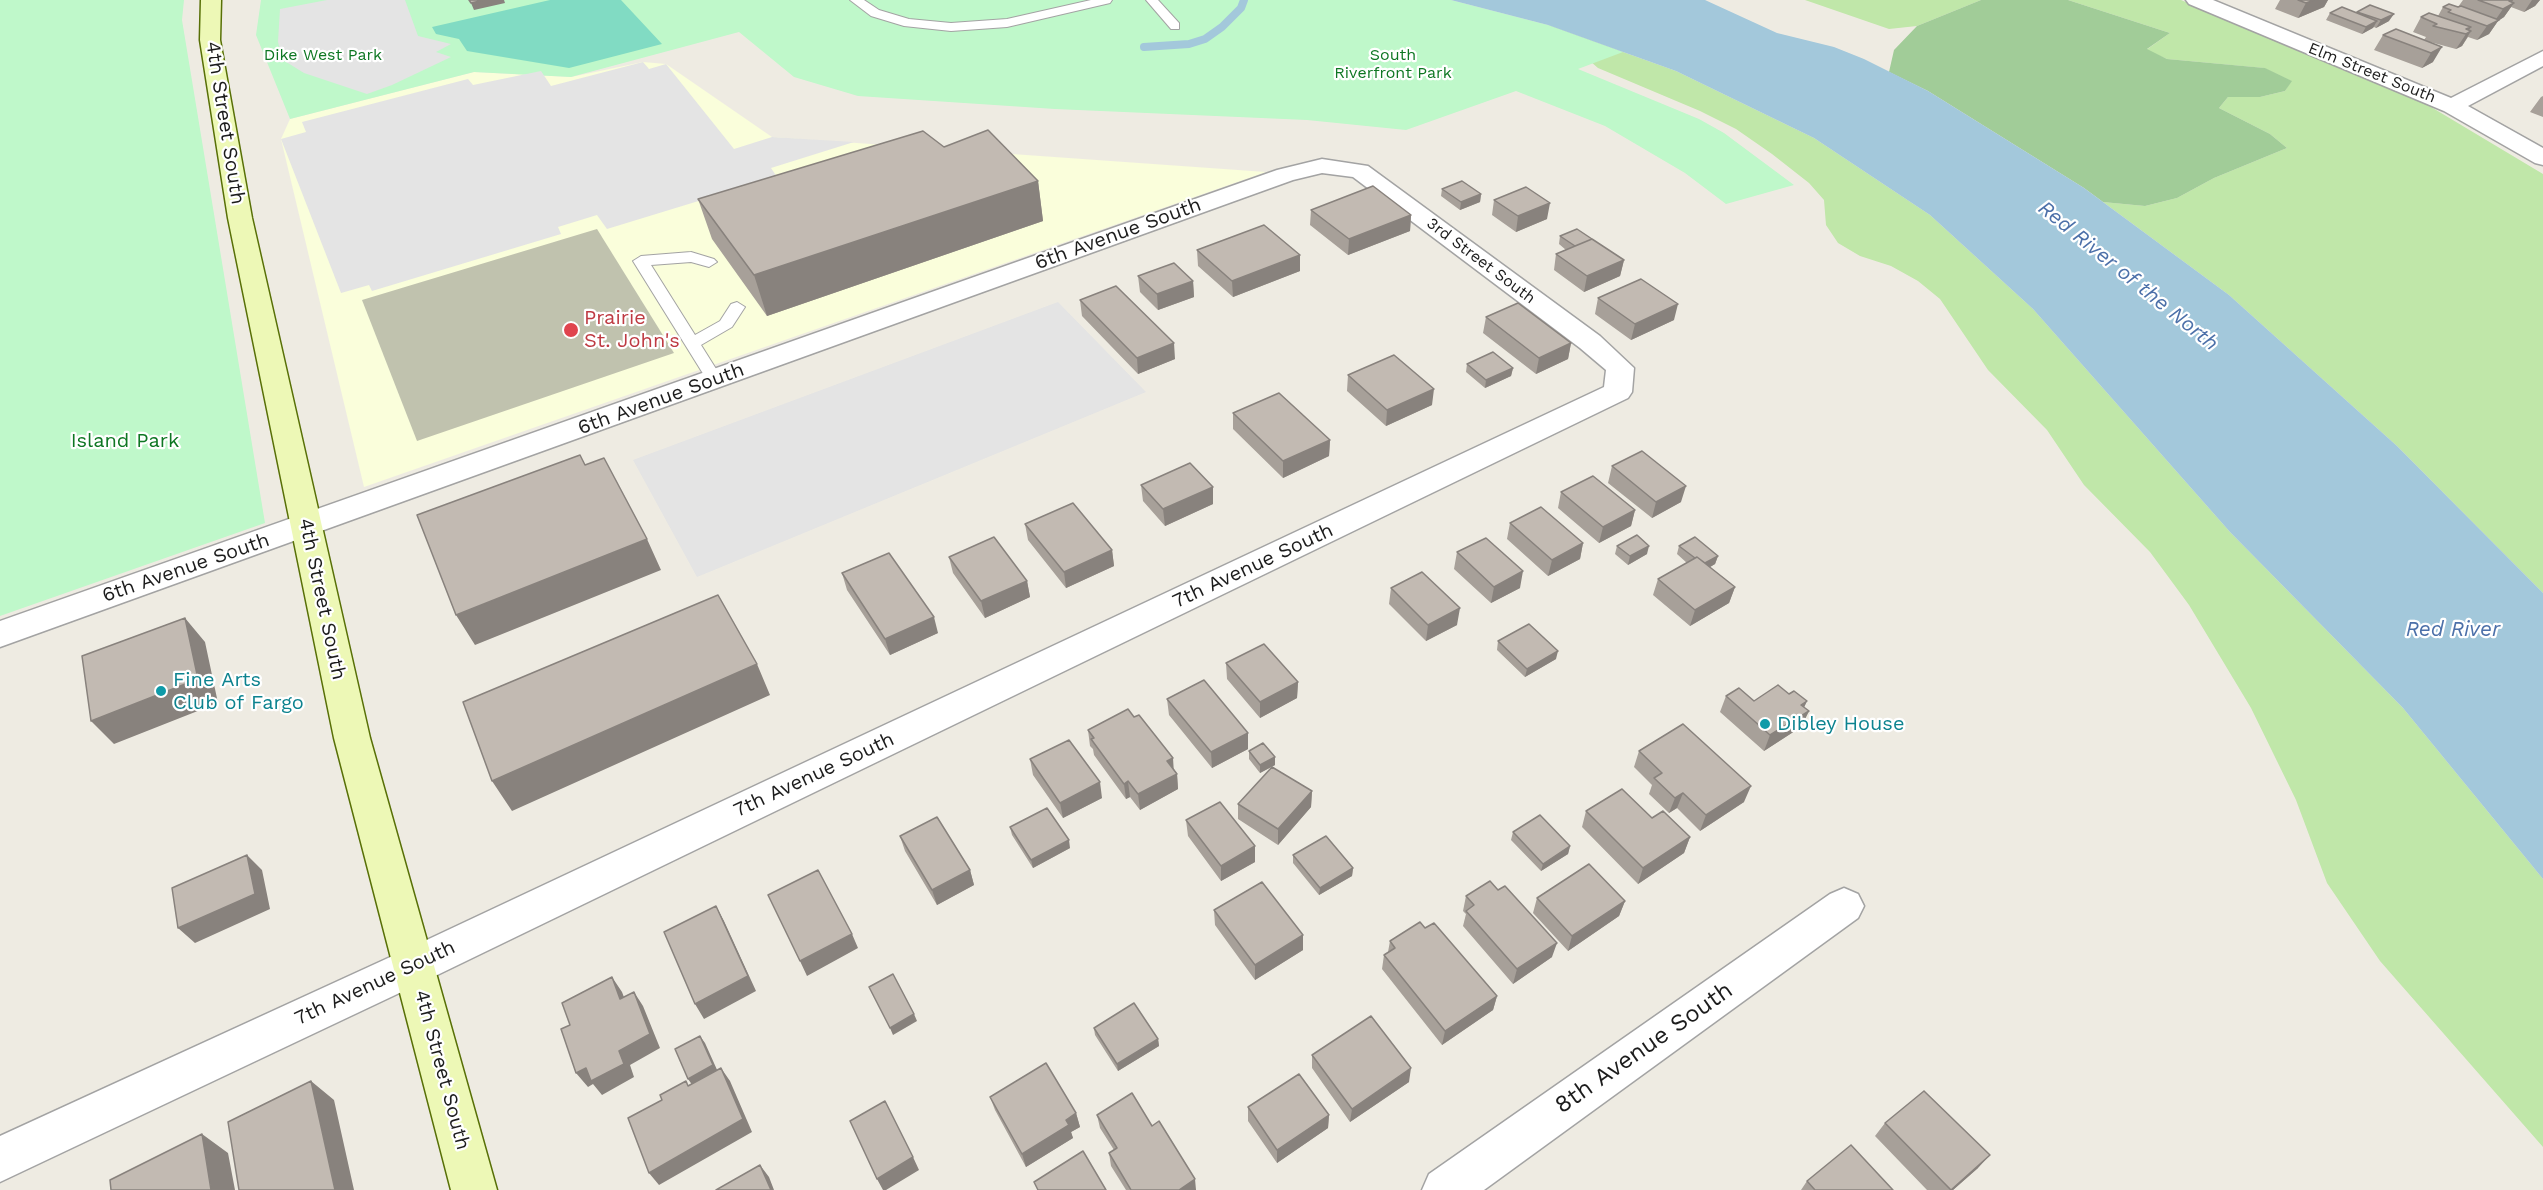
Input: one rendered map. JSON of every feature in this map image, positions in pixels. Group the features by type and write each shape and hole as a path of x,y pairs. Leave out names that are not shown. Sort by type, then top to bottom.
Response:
{"street":[{"name":"4th Street South","path":"211,0 210,40 240,218 352,738 474,1190"},
{"name":"Elm Street South","path":"2196,0 2452,106 2543,158"},
{"path":"2452,106 2542,58"},
{"name":"6th Avenue South","path":"0,634 1234,193 1322,166"},
{"name":"3rd Street South","path":"1322,166 1360,171 1590,342 1620,368 1619,382"},
{"name":"7th Avenue South","path":"0,1159 414,966 1618,392 1619,382"},
{"name":"8th Avenue South","path":"1445,1190 1844,906"}],"lane":[{"path":"855,0 875,13 908,23 951,27 1006,23 1106,0"},
{"path":"1152,0 1175,26"},
{"path":"709,262 691,257 641,261 716,380"},
{"path":"693,343 726,324 737,307"}],"shaded area":[{"path":"327,0 405,0 418,36 451,44 436,52 451,57 392,85 367,94 304,73 283,60 278,42 280,9"},
{"name":"Prairie St. John's","path":"643,62 666,64 772,137 1266,172 364,487 281,139 290,119 474,72 571,77"},
{"path":"643,62 649,69 666,64 734,149 772,137 854,142 771,168 777,177 607,229 597,215 558,227 561,234 372,291 369,285 341,293 281,139 306,132 302,122 468,79 473,85 541,71 551,86"},
{"path":"597,229 674,353 417,441 362,300"},
{"path":"1058,302 1146,392 697,577 633,460"}],"green space":[{"name":"Island Park","path":"0,0 184,0 182,20 265,523 0,616"},
{"name":"South Riverfront Park","path":"261,0 1451,0 1548,25 1623,52 1578,69 1699,119 1724,133 1794,185 1726,204 1685,173 1605,126 1516,91 1406,130 1307,120 1055,109 858,96 794,77 739,32 571,77 474,72 290,119 256,35"},
{"path":"550,0 621,0 662,44 569,68 467,51 459,39 436,34 432,27"},
{"path":"1805,0 1981,0 1917,26 1889,29"},
{"path":"1981,0 2068,0 2170,33 2147,49 2167,59 2265,68 2292,81 2285,91 2260,97 2228,97 2219,108 2270,134 2287,148 2214,178 2177,198 2145,206 2103,202 1928,91 1889,72 1894,50 1917,26"},
{"path":"2068,0 2181,0 2416,98 2543,174 2543,593 2397,446 2229,295 2103,202 2145,206 2177,198 2214,178 2287,148 2270,134 2219,108 2228,97 2260,97 2285,91 2291,81 2264,68 2167,59 2146,50 2170,33"},
{"path":"1548,25 1676,71 1814,138 1930,215 2033,309 2230,532 2403,708 2543,879 2543,1147 2380,961 2327,883 2296,800 2251,708 2189,605 2150,552 2084,485 2047,430 1988,370 1940,299 1918,281 1891,266 1860,256 1838,243 1826,225 1824,200 1809,183 1772,154 1736,129 1700,111 1598,68"}],"water":[{"name":"Red River","path":"1451,0 1705,0 1777,33 1834,47 1864,59 1928,91 2084,188 2229,295 2397,446 2543,593 2543,879 2403,708 2230,532 2033,309 1930,215 1814,138 1676,71 1548,25"}],"building":[{"path":"2298,0 2314,0 2306,3"},
{"path":"2478,0 2512,0 2509,1 2514,3 2503,9"},
{"path":"2449,4 2499,20 2487,26 2448,12 2451,10 2443,7"},
{"path":"2370,5 2394,14 2381,20 2357,12"},
{"path":"2342,7 2377,21 2366,27 2330,13"},
{"path":"2429,13 2471,27 2466,29 2471,31 2466,34 2433,26 2437,24 2421,17"},
{"path":"2396,29 2442,47 2431,53 2383,35"},
{"path":"988,130 1038,181 754,275 698,199 923,131 944,147"},
{"path":"1462,181 1481,194 1461,202 1442,189"},
{"path":"1373,186 1411,215 1349,239 1311,210"},
{"path":"1526,187 1550,203 1518,216 1494,200"},
{"path":"1264,225 1300,255 1232,281 1197,250"},
{"path":"1577,229 1592,239 1575,246 1560,236"},
{"path":"1592,239 1624,260 1587,276 1556,254"},
{"path":"1174,263 1193,281 1157,294 1138,276"},
{"path":"1641,279 1678,304 1635,324 1598,298"},
{"path":"1116,286 1174,343 1137,358 1080,300"},
{"path":"1518,303 1571,343 1539,358 1486,317"},
{"path":"1493,352 1513,368 1486,380 1467,364"},
{"path":"1394,355 1434,389 1387,410 1348,375"},
{"path":"1279,393 1330,440 1283,461 1233,413"},
{"path":"1642,451 1686,486 1656,502 1612,466"},
{"path":"580,455 585,465 604,458 647,539 456,615 417,515"},
{"path":"1190,463 1213,487 1163,509 1141,485"},
{"path":"1593,476 1635,510 1603,527 1561,492"},
{"path":"1073,503 1112,550 1064,572 1025,524"},
{"path":"1541,507 1583,543 1552,560 1510,523"},
{"path":"1637,535 1649,546 1630,556 1617,546"},
{"path":"994,537 1027,581 981,601 949,557"},
{"path":"1695,537 1718,556 1705,563 1679,546"},
{"path":"1486,538 1523,571 1494,587 1457,552"},
{"path":"889,553 934,617 885,639 842,573"},
{"path":"1697,557 1735,587 1695,610 1658,579"},
{"path":"1422,572 1460,608 1428,625 1391,588"},
{"path":"718,595 757,664 492,781 463,702"},
{"path":"185,618 198,679 91,721 82,656"},
{"path":"1529,624 1558,651 1527,669 1498,641"},
{"path":"1264,644 1298,682 1260,702 1226,663"},
{"path":"1204,680 1248,733 1211,752 1167,699"},
{"path":"1778,685 1789,694 1794,691 1807,701 1801,705 1809,711 1770,735 1726,696 1739,688 1754,701"},
{"path":"1128,709 1134,717 1139,715 1173,758 1167,761 1177,774 1138,794 1128,781 1124,784 1091,739 1094,738 1088,730"},
{"path":"1683,724 1751,786 1706,815 1683,793 1675,798 1654,778 1662,773 1639,751"},
{"path":"1069,740 1100,782 1060,803 1030,759"},
{"path":"1263,743 1275,757 1260,765 1249,751"},
{"path":"1272,767 1312,791 1278,829 1238,804"},
{"path":"1622,789 1652,818 1663,811 1690,837 1643,868 1586,811"},
{"path":"1220,802 1255,846 1221,866 1186,820"},
{"path":"1047,808 1069,840 1031,860 1010,827"},
{"path":"1540,815 1570,846 1543,864 1513,832"},
{"path":"937,817 970,870 932,890 900,836"},
{"path":"1326,836 1353,868 1320,888 1293,855"},
{"path":"247,855 255,894 178,928 172,888"},
{"path":"1589,864 1625,901 1572,936 1537,898"},
{"path":"818,870 852,934 800,961 768,895"},
{"path":"1490,881 1498,890 1505,886 1557,943 1517,969 1466,911 1474,905 1466,896"},
{"path":"1262,882 1303,935 1255,965 1214,910"},
{"path":"716,906 748,976 695,1004 664,932"},
{"path":"1420,922 1425,928 1434,923 1497,996 1445,1031 1384,955 1395,948 1390,941"},
{"path":"893,974 914,1014 890,1028 869,987"},
{"path":"612,977 620,999 634,992 650,1034 619,1051 624,1064 591,1081 586,1068 576,1073 561,1029 570,1025 562,1003"},
{"path":"1134,1003 1158,1039 1117,1064 1094,1028"},
{"path":"1371,1016 1411,1068 1352,1109 1312,1055"},
{"path":"700,1036 713,1065 688,1079 675,1049"},
{"path":"1046,1063 1076,1113 1066,1120 1069,1125 1022,1154 990,1097"},
{"path":"721,1068 743,1119 649,1173 628,1118 662,1100 660,1095 686,1081 688,1086"},
{"path":"1299,1074 1329,1115 1277,1150 1248,1107"},
{"path":"311,1081 335,1190 239,1190 228,1122"},
{"path":"1924,1091 1990,1155 1951,1190 1885,1123"},
{"path":"1132,1093 1152,1126 1159,1121 1195,1179 1179,1190 1131,1190 1109,1153 1117,1148 1097,1115"},
{"path":"885,1101 913,1157 877,1179 850,1121"},
{"path":"202,1134 211,1190 111,1190 110,1180"},
{"path":"1851,1145 1893,1190 1815,1190 1807,1181"},
{"path":"1083,1151 1106,1190 1038,1190 1034,1182"},
{"path":"760,1165 771,1190 716,1190"}],"waterway":[{"path":"1144,47 1189,44 1205,39 1222,27 1241,8 1244,0"}],"place":[{"name":"Prairie St. John's","path":"571,330"},
{"name":"Fine Arts Club of Fargo","path":"161,691"},
{"name":"Dibley House","path":"1765,724"}],"park label":[{"name":"Dike West Park","path":"323,55"}],"water label":[{"name":"Red River of the North","path":"2128,276"}]}
